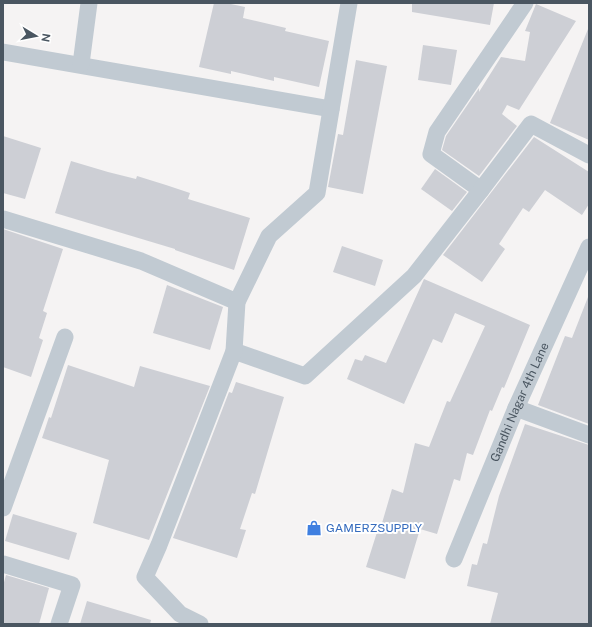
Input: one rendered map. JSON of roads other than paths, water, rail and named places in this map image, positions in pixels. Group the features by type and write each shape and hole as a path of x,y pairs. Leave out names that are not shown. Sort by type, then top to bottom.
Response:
{"street":[{"path":"81,64 89,3"},
{"path":"200,624 180,614 145,577 234,351 237,302 269,236 317,193 349,3"},
{"path":"482,190 431,154 437,132 525,3"},
{"path":"3,52 81,64 331,109"},
{"path":"234,351 305,376 414,276 482,190 531,124 589,155"},
{"path":"3,219 141,261 237,302"},
{"name":"Gandhi Nagar 4th Lane","path":"454,559 516,408 589,247"},
{"path":"3,508 65,337"},
{"path":"516,408 589,435"},
{"path":"3,564 72,585 59,624"}],"place":[{"name":"GAMERZSUPPLY","path":"314,528"}]}
